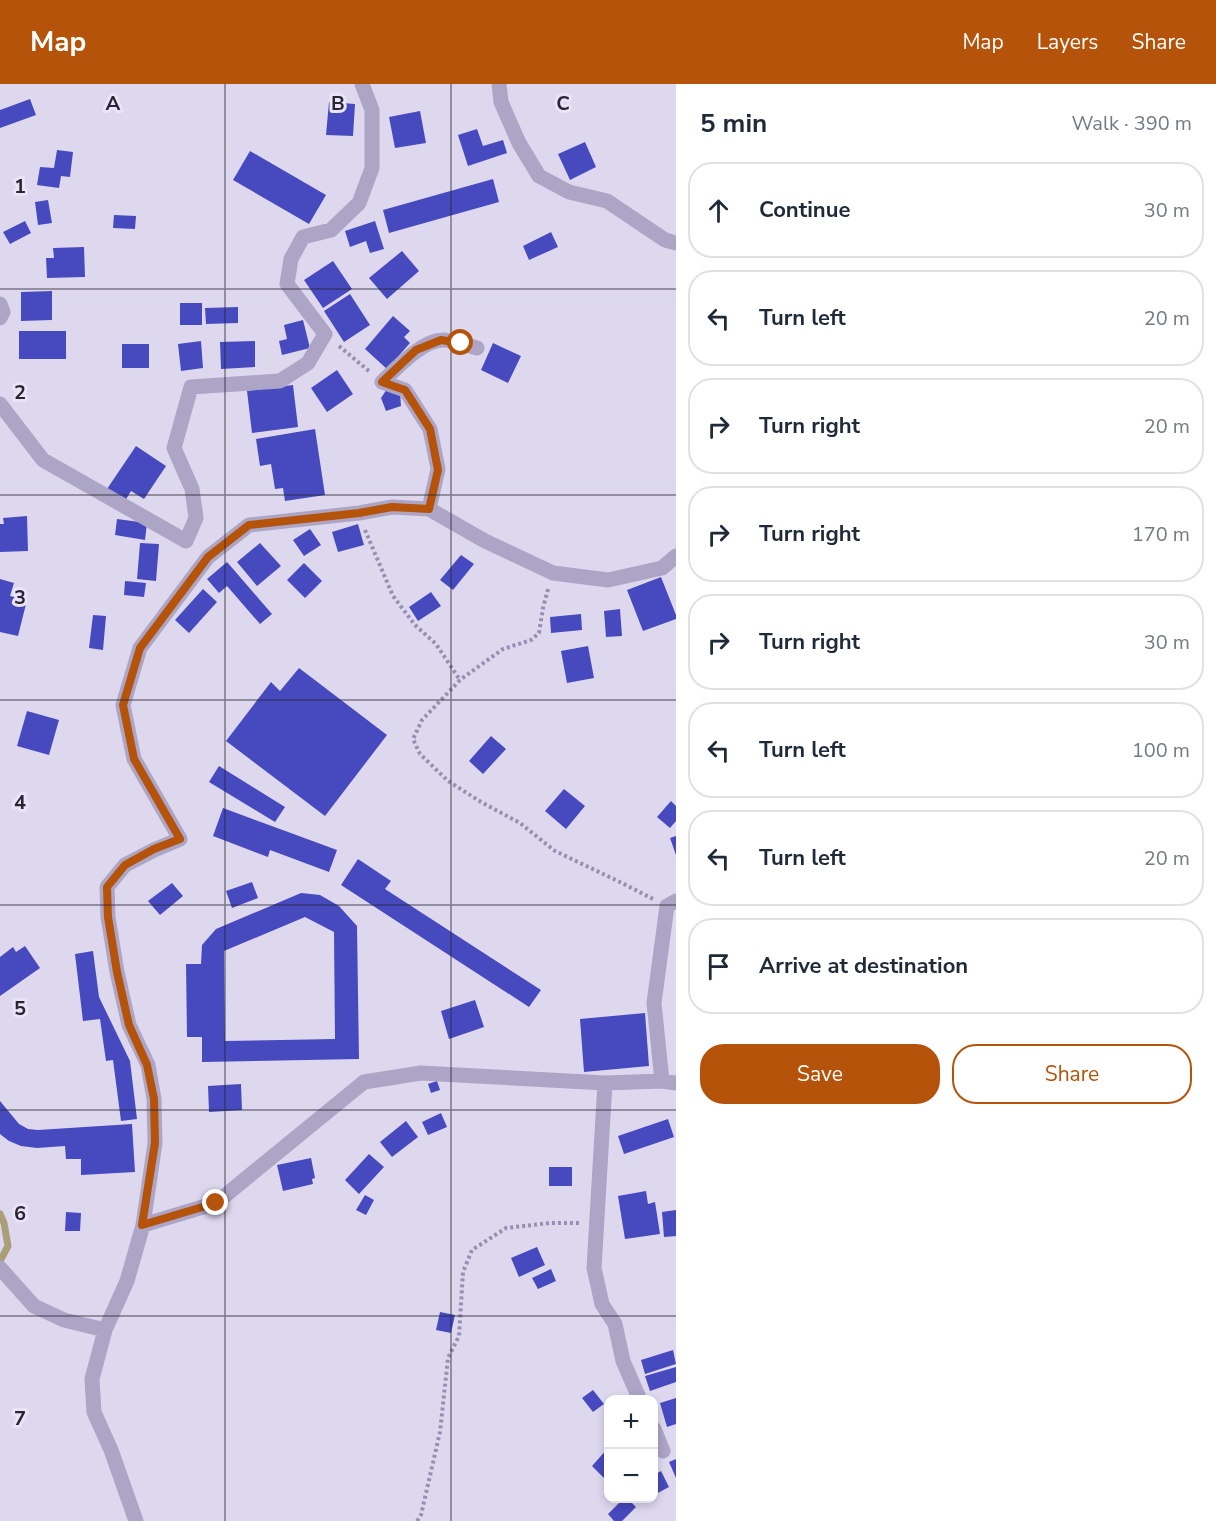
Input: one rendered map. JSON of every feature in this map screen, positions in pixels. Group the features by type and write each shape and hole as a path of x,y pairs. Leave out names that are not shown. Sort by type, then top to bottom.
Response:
{"street":[{"path":"186,541 196,518 192,489 174,448 190,387 280,381 308,363 325,334 287,284 291,259 303,237 331,230 359,203 372,168 372,110 362,84"},
{"path":"499,84 501,102 505,112 519,143 539,176 569,192 607,201 665,240 676,243"},
{"path":"0,304 3,312 0,318"},
{"path":"429,509 438,470 430,429 405,390 382,382 416,350 441,340 477,348"},
{"path":"1,407 43,460 186,541 208,557"},
{"path":"136,1521 111,1450 94,1412 92,1379 105,1330 127,1281 142,1225 155,1143 154,1099 147,1065 129,1025 117,972 108,917 107,887 125,865 154,849 180,839 134,759 123,705 140,648 208,557 249,525 359,513 392,507 429,509 485,542 552,573 608,580 662,568 676,556"},
{"path":"142,1225 216,1203 364,1082 421,1074 605,1083 669,1082 654,1003 672,904"},
{"path":"605,1083 594,1268 602,1304 615,1324 623,1362 638,1395"},
{"path":"3,1272 34,1306 64,1320 105,1330"},
{"path":"658,1439 663,1451"}],"path":[{"path":"325,334 382,382"},
{"path":"359,513 393,596 415,625 436,644 460,680"},
{"path":"552,573 539,633 531,640 503,649 460,680 422,720 413,739 420,754 448,781 520,823 555,851 672,904"},
{"path":"417,1521 421,1515 440,1432 448,1358 459,1336 463,1272 472,1250 506,1228 550,1223 596,1224"}],"building":[{"path":"30,99 36,115 0,128 0,110"},
{"path":"329,102 355,104 353,136 326,135"},
{"path":"420,111 426,143 395,148 389,117"},
{"path":"477,129 483,146 503,140 507,153 468,166 458,135"},
{"path":"585,142 596,167 570,180 558,154"},
{"path":"57,150 73,152 70,177 61,176 59,188 37,185 40,167 54,168"},
{"path":"250,151 326,195 309,224 233,180"},
{"path":"493,179 499,202 389,233 383,210"},
{"path":"48,200 52,223 38,225 35,202"},
{"path":"114,215 136,216 135,229 113,228"},
{"path":"25,221 31,233 10,244 3,232"},
{"path":"375,221 384,249 370,253 366,241 350,247 345,231"},
{"path":"551,232 558,247 529,260 523,246"},
{"path":"84,247 85,277 47,278 46,258 54,258 53,248"},
{"path":"402,251 419,271 387,299 369,278"},
{"path":"333,261 352,289 323,308 304,280"},
{"path":"52,291 52,320 21,321 21,292"},
{"path":"350,294 370,325 344,342 324,311"},
{"path":"180,303 202,303 202,325 180,325"},
{"path":"238,307 238,323 206,324 205,308"},
{"path":"393,316 410,331 404,337 410,343 387,369 365,349"},
{"path":"303,320 310,348 282,355 279,341 287,339 284,325"},
{"path":"19,331 66,331 66,359 19,359"},
{"path":"201,341 203,368 181,371 178,344"},
{"path":"255,341 255,367 221,369 220,342"},
{"path":"493,343 521,356 508,383 481,370"},
{"path":"122,344 149,344 149,368 122,368"},
{"path":"337,370 353,394 327,412 311,388"},
{"path":"293,385 298,427 252,433 247,391"},
{"path":"387,389 400,392 401,406 386,411 381,398"},
{"path":"315,429 325,495 285,501 283,488 275,489 271,464 260,466 256,439"},
{"path":"136,446 166,466 144,499 131,491 125,501 107,489"},
{"path":"27,516 28,551 0,552 0,524 4,524 3,518"},
{"path":"117,519 147,523 145,540 115,535"},
{"path":"358,524 364,545 338,552 332,532"},
{"path":"310,529 321,545 304,556 293,540"},
{"path":"140,543 159,544 156,581 137,579"},
{"path":"260,543 281,566 257,586 237,562"},
{"path":"461,555 474,564 453,590 440,580"},
{"path":"227,562 272,614 260,624 227,586 219,593 207,579"},
{"path":"304,563 322,581 305,598 287,580"},
{"path":"661,577 676,619 643,631 627,590"},
{"path":"0,579 14,583 10,596 27,600 18,636 0,632"},
{"path":"125,581 146,583 144,597 124,595"},
{"path":"203,589 217,602 189,633 175,620"},
{"path":"431,592 441,606 418,621 409,607"},
{"path":"620,609 622,636 606,637 604,611"},
{"path":"581,614 582,630 551,633 550,617"},
{"path":"93,615 106,616 103,650 89,648"},
{"path":"588,646 594,678 567,683 561,651"},
{"path":"299,668 387,735 325,816 226,741 271,682 280,691"},
{"path":"27,711 59,720 49,755 17,746"},
{"path":"491,736 506,749 483,774 469,761"},
{"path":"219,766 285,807 275,822 209,782"},
{"path":"564,789 585,806 566,829 545,811"},
{"path":"671,801 676,806 676,821 670,828 657,817"},
{"path":"223,808 337,850 329,872 270,850 268,857 213,836"},
{"path":"676,836 676,855 670,838"},
{"path":"358,859 391,881 385,889 541,990 529,1007 341,885"},
{"path":"252,882 258,898 232,908 226,891"},
{"path":"172,883 183,896 160,915 148,901"},
{"path":"301,893 320,895 339,906 357,926 359,1059 202,1062 202,1037 187,1037 186,964 201,964 202,945 216,929","holes":["305,917 334,932 335,1039 225,1041 224,951"]},
{"path":"25,946 40,968 0,996 0,957 13,947 16,952"},
{"path":"93,951 99,997 130,1061 137,1119 121,1121 113,1060 106,1061 100,1019 83,1021 75,954"},
{"path":"475,1000 484,1027 449,1039 441,1011"},
{"path":"645,1013 649,1066 584,1072 580,1019"},
{"path":"437,1081 440,1090 431,1093 428,1084"},
{"path":"241,1084 242,1110 209,1112 208,1086"},
{"path":"0,1101 19,1124 28,1129 132,1124 135,1172 81,1175 81,1159 66,1159 65,1146 37,1148 21,1146 9,1141 0,1134"},
{"path":"441,1113 447,1127 428,1135 422,1122"},
{"path":"668,1119 674,1137 624,1154 618,1136"},
{"path":"406,1121 418,1137 392,1157 380,1142"},
{"path":"369,1154 384,1167 359,1194 345,1180"},
{"path":"311,1158 315,1178 312,1179 313,1184 283,1191 277,1165"},
{"path":"549,1167 572,1167 572,1186 549,1186"},
{"path":"646,1191 648,1204 655,1202 660,1234 625,1239 618,1196"},
{"path":"365,1195 374,1200 366,1215 356,1210"},
{"path":"676,1210 676,1236 664,1237 662,1212"},
{"path":"66,1212 81,1213 80,1231 65,1231"},
{"path":"537,1247 545,1265 519,1277 511,1258"},
{"path":"551,1269 556,1281 538,1289 532,1278"},
{"path":"440,1312 455,1315 451,1333 436,1330"},
{"path":"673,1350 676,1364 645,1374 641,1360"},
{"path":"676,1367 676,1382 650,1391 645,1376"},
{"path":"593,1390 604,1404 593,1412 582,1398"},
{"path":"676,1398 676,1424 667,1427 660,1403"},
{"path":"604,1452 604,1478 592,1466"},
{"path":"676,1459 676,1478 669,1462"},
{"path":"661,1471 669,1487 658,1493 658,1473"},
{"path":"619,1503 632,1503 636,1507 622,1521 614,1521 608,1514"}],"waterway":[{"path":"0,1214 8,1246 0,1261"}],"route":[{"path":"216,1203 142,1225 155,1143 154,1099 147,1065 129,1025 117,972 108,917 107,887 125,865 154,849 180,839 134,759 123,705 140,648 208,557 249,525 359,513 392,507 429,509 438,470 430,429 405,390 382,382 416,350 441,340 461,343"}]}
